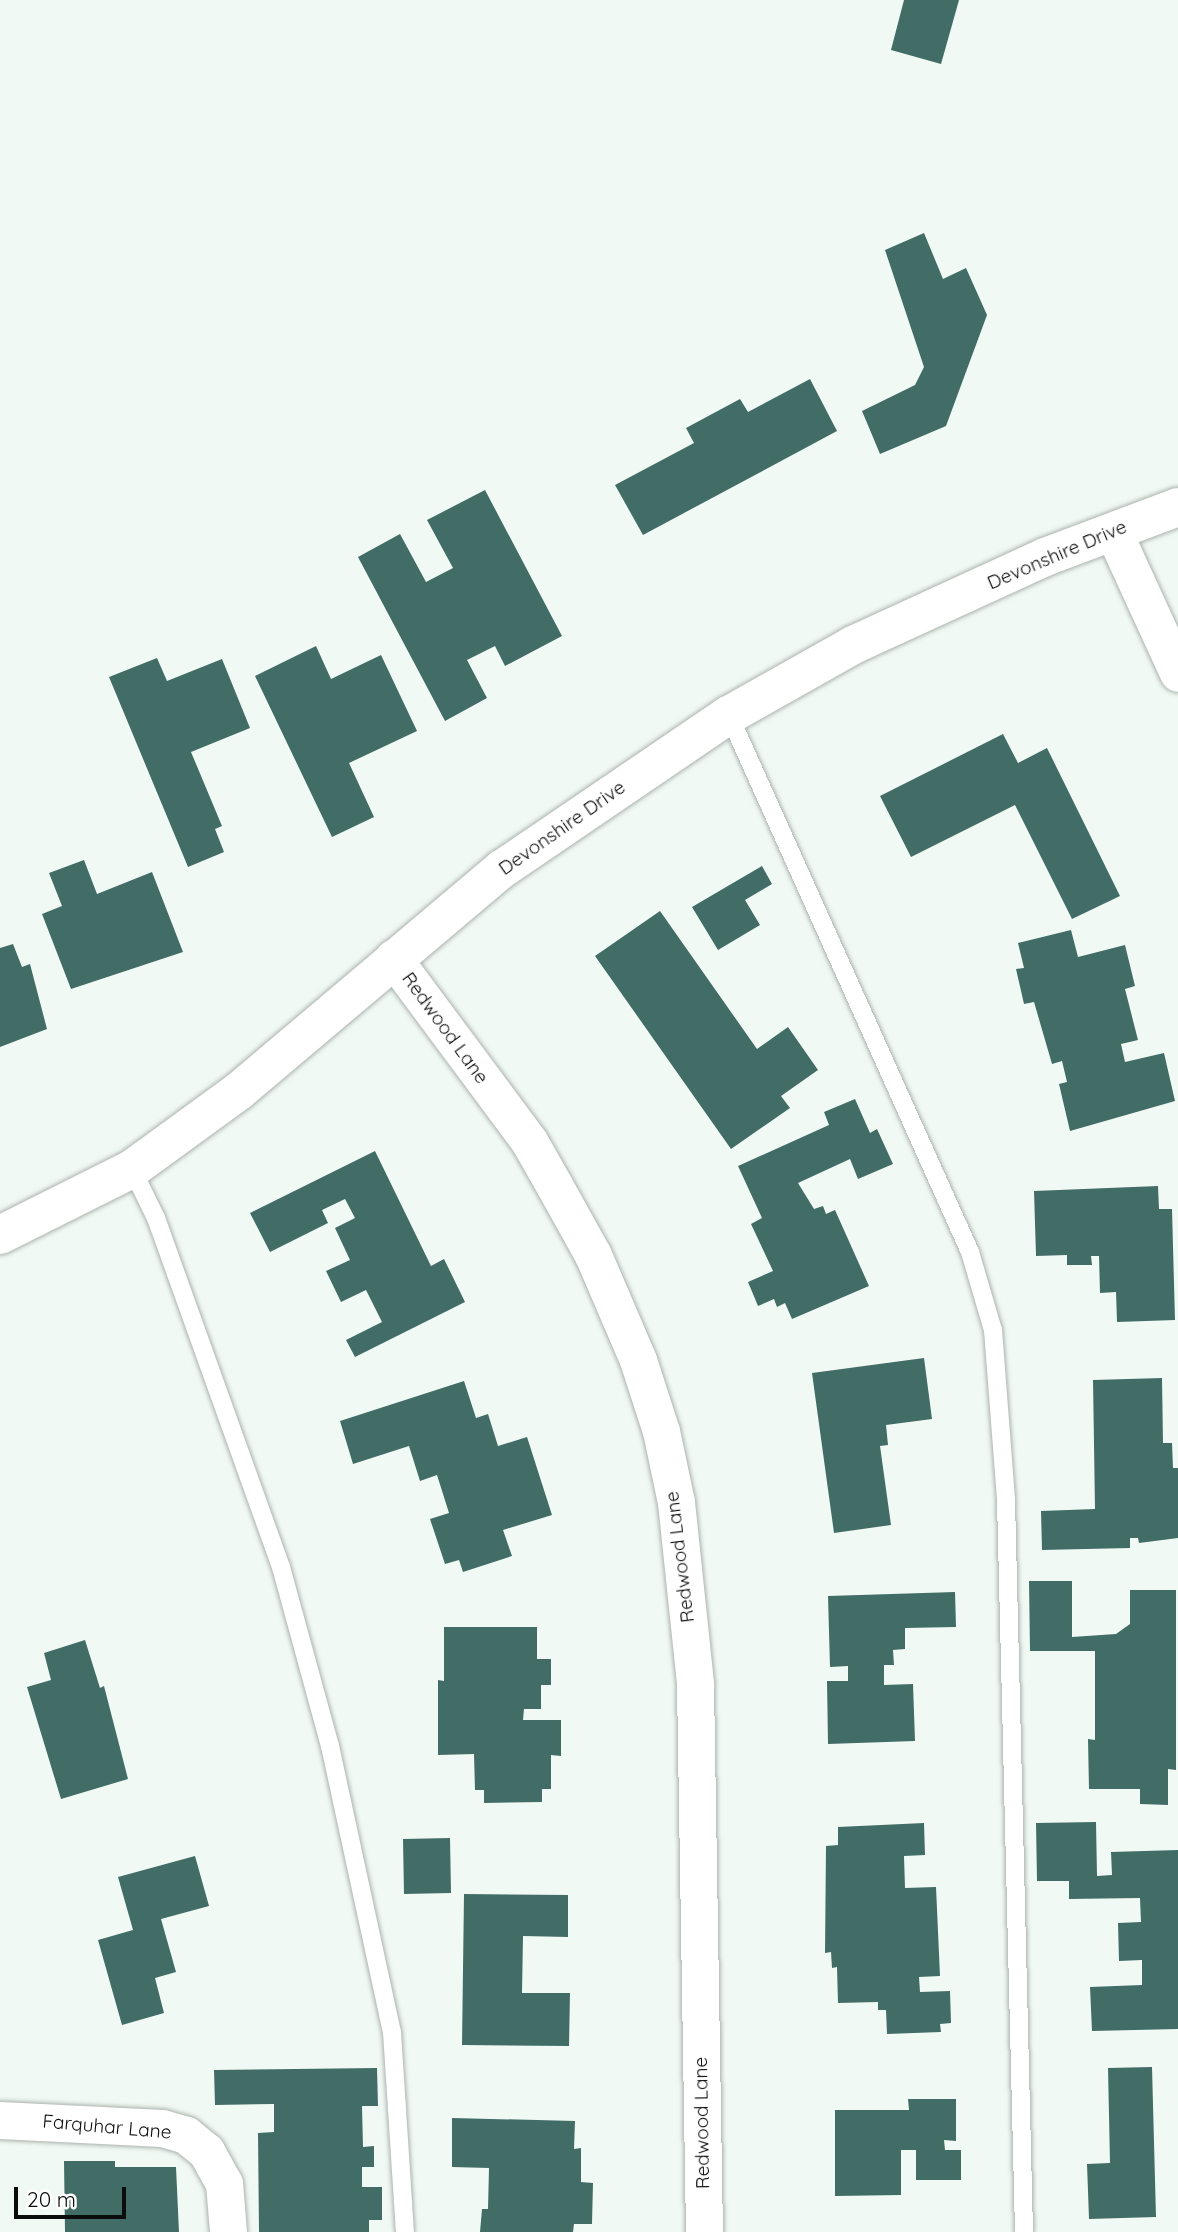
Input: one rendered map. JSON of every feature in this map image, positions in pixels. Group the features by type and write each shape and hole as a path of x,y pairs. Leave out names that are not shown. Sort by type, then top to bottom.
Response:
{"street":[{"name":"Devonshire Drive","path":"0,1235 132,1169 239,1091 393,958 525,853 729,715 853,645 1112,531 1178,507"},
{"path":"1112,531 1178,673"},
{"name":"Redwood Lane","path":"393,958 529,1141 554,1185 593,1255 638,1360 661,1431 676,1503 695,1685 704,2232"},
{"name":"Farquhar Lane","path":"0,2120 162,2128 186,2134 205,2151 224,2183 228,2232"}],"lane":[{"path":"729,715 970,1252 993,1330 1006,1500 1024,2232"},
{"path":"132,1169 156,1218 281,1567 330,1746 392,2032 405,2232"}],"building":[{"path":"904,0 959,0 941,64 891,50"},
{"path":"924,233 943,279 966,268 987,315 946,426 880,454 862,411 915,385 924,367 885,250"},
{"path":"810,379 837,431 643,535 615,485 694,443 686,428 740,399 748,412"},
{"path":"485,490 562,636 505,666 495,646 467,660 487,698 445,721 358,557 400,534 426,582 453,568 427,520"},
{"path":"316,646 331,679 381,655 417,731 349,763 374,817 332,837 255,676"},
{"path":"157,658 167,681 222,659 250,728 191,752 222,826 215,829 224,852 188,867 109,677"},
{"path":"1003,734 1018,763 1047,748 1120,896 1072,919 1015,805 911,857 880,796"},
{"path":"84,860 97,894 152,872 183,952 71,989 42,914 62,906 49,873"},
{"path":"762,866 772,884 745,900 760,925 718,950 692,907"},
{"path":"660,911 757,1049 788,1027 818,1070 781,1096 790,1108 731,1149 595,956"},
{"path":"1071,930 1078,957 1125,945 1135,986 1125,989 1138,1040 1121,1044 1125,1062 1164,1053 1175,1101 1070,1131 1059,1084 1067,1082 1062,1061 1052,1064 1034,1002 1024,1004 1016,969 1024,968 1018,943"},
{"path":"13,944 22,967 30,964 47,1029 0,1047 0,948"},
{"path":"855,1099 870,1133 877,1129 893,1164 858,1179 850,1159 798,1183 814,1209 823,1206 826,1214 835,1210 869,1286 792,1319 785,1303 777,1307 774,1299 758,1306 748,1282 773,1271 751,1224 762,1218 738,1166 829,1125 824,1112"},
{"path":"375,1151 431,1266 444,1259 465,1302 355,1357 346,1340 382,1322 366,1290 341,1302 326,1271 350,1260 335,1228 355,1218 345,1199 322,1210 328,1223 270,1252 250,1213"},
{"path":"1158,1186 1159,1209 1172,1209 1175,1320 1117,1322 1116,1292 1100,1293 1099,1256 1091,1256 1092,1265 1067,1265 1067,1255 1036,1256 1034,1191"},
{"path":"924,1358 932,1419 886,1425 888,1445 880,1446 891,1525 834,1533 812,1373"},
{"path":"1162,1378 1163,1443 1172,1443 1173,1468 1178,1468 1178,1538 1139,1543 1138,1538 1130,1538 1130,1548 1042,1550 1041,1511 1095,1509 1093,1380"},
{"path":"464,1381 476,1418 488,1414 498,1446 527,1437 552,1515 503,1530 512,1556 463,1572 459,1560 445,1564 430,1519 449,1513 437,1475 420,1481 409,1446 353,1464 340,1421"},
{"path":"1029,1581 1072,1581 1072,1637 1116,1634 1130,1624 1130,1590 1176,1590 1176,1770 1168,1769 1168,1805 1140,1804 1140,1789 1089,1789 1088,1739 1095,1740 1095,1651 1030,1651"},
{"path":"955,1592 956,1627 905,1628 905,1649 893,1650 894,1665 884,1665 884,1685 913,1684 915,1741 828,1744 827,1681 848,1681 848,1666 830,1667 828,1596"},
{"path":"444,1627 537,1627 537,1659 551,1659 551,1685 541,1685 541,1709 524,1709 523,1720 561,1720 561,1756 551,1755 551,1789 542,1789 542,1802 484,1803 484,1790 475,1790 474,1754 438,1755 438,1680 444,1681"},
{"path":"85,1640 100,1688 104,1686 128,1779 61,1799 27,1687 51,1680 44,1653"},
{"path":"1096,1822 1097,1876 1112,1875 1111,1852 1178,1850 1178,2029 1092,2031 1090,1987 1142,1985 1142,1960 1119,1961 1118,1923 1141,1922 1140,1898 1069,1899 1069,1881 1037,1881 1036,1823"},
{"path":"924,1823 925,1855 904,1856 905,1888 936,1887 940,1976 919,1977 920,1992 950,1991 951,2023 940,2024 941,2032 887,2034 886,2010 878,2010 878,2002 838,2003 837,1967 832,1968 831,1952 825,1953 826,1846 838,1845 838,1827"},
{"path":"450,1838 451,1893 404,1894 403,1839"},
{"path":"195,1856 209,1906 161,1919 176,1972 155,1978 164,2013 122,2025 98,1940 133,1930 118,1877"},
{"path":"464,1894 568,1895 568,1937 523,1936 522,1993 570,1993 569,2046 462,2045"},
{"path":"1152,2067 1156,2217 1089,2219 1087,2164 1110,2163 1108,2068"},
{"path":"377,2068 378,2106 362,2106 363,2147 374,2146 374,2167 362,2167 362,2187 382,2187 382,2220 369,2220 369,2232 259,2232 258,2133 274,2132 274,2104 215,2105 214,2070"},
{"path":"908,2099 956,2099 956,2141 944,2140 945,2150 961,2150 961,2180 916,2180 916,2150 901,2150 901,2195 835,2196 835,2110 909,2110"},
{"path":"452,2118 575,2121 574,2149 581,2148 581,2182 593,2183 592,2224 574,2224 573,2232 480,2232 482,2209 488,2209 489,2168 452,2167"},
{"path":"64,2161 115,2161 115,2167 176,2167 179,2232 65,2232"}]}
